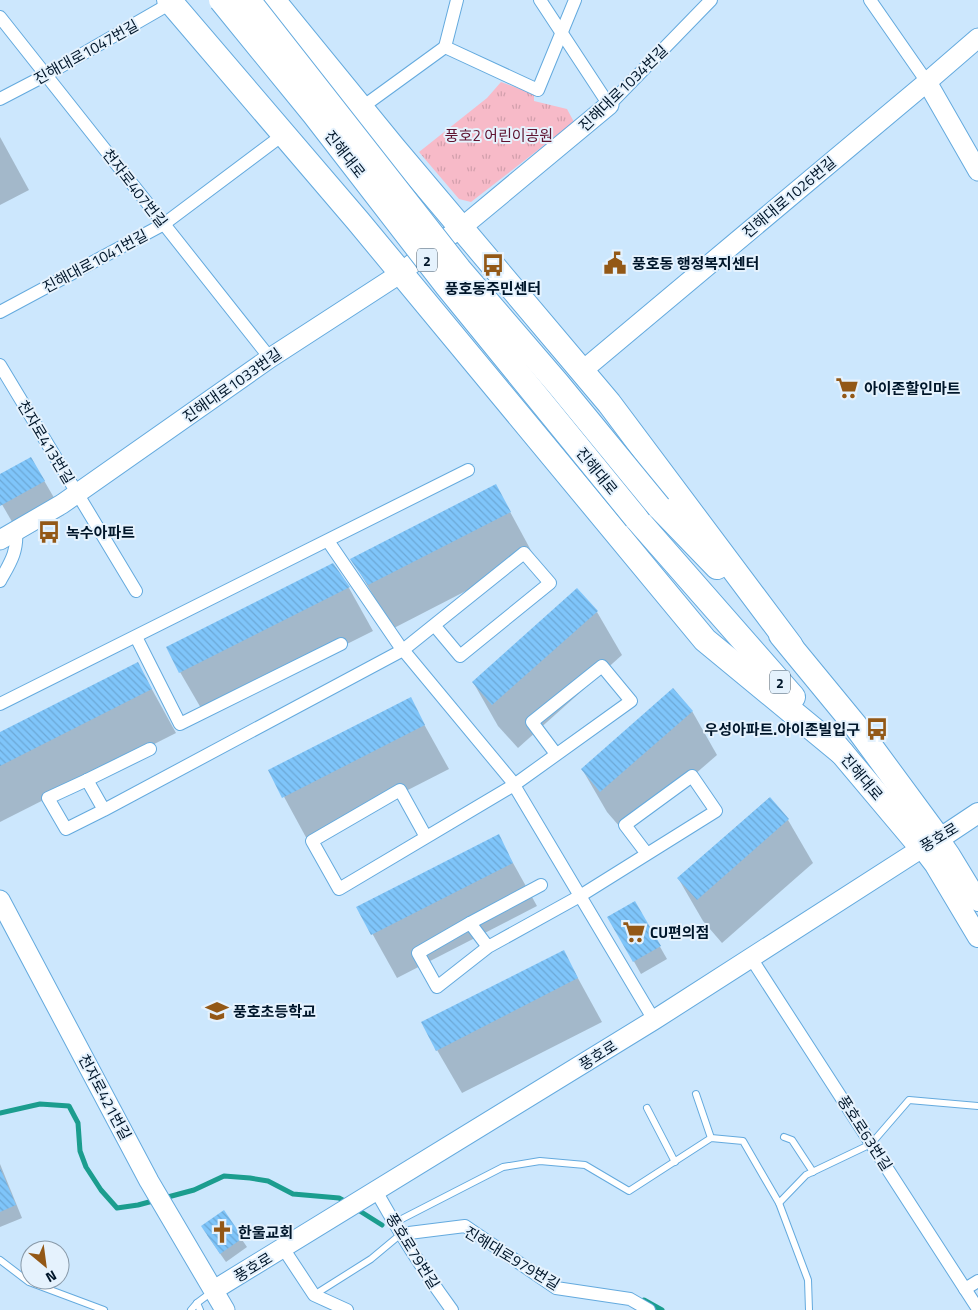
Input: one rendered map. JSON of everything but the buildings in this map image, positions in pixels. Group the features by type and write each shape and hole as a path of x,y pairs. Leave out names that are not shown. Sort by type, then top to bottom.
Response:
{"highway":[{"name":"진해대로","path":"221,0 314,114 447,286 636,518 842,753 930,843"},
{"name":"진해대로","path":"248,0 459,269 558,384 659,507 791,646 855,725 930,843"},
{"path":"273,0 361,108 609,403 791,646"},
{"path":"170,2 401,273 705,640 842,753"}],"main road":[{"name":"풍호로","path":"930,843 978,813"},
{"name":"진해대로","path":"930,843 950,855 978,901"},
{"name":"진해대로","path":"930,843 935,865 978,936"}],"street":[{"path":"361,108 445,47 457,0"},
{"path":"540,0 609,105"},
{"path":"445,47 538,90 575,0"},
{"name":"진해대로1034번길","path":"462,228 609,105 711,0"},
{"path":"870,0 927,82 978,171"},
{"name":"진해대로1047번길","path":"0,99 46,75 170,2"},
{"name":"천자로407번길","path":"0,17 270,358"},
{"name":"진해대로1026번길","path":"582,370 978,38"},
{"name":"진해대로1041번길","path":"0,312 164,224 284,134"},
{"name":"진해대로1033번길","path":"0,540 77,494 270,358 401,273 430,249 462,228"},
{"name":"천자로413번길","path":"0,365 136,591"},
{"path":"0,704 468,470"},
{"path":"0,581 13,558 17,543 16,530"},
{"path":"328,540 403,650 514,785 654,1020"},
{"path":"150,749 48,798 66,829 403,650 524,552 550,583 460,656 434,625"},
{"path":"136,637 180,724 341,644"},
{"path":"426,837 400,790 312,841 339,889 514,785 631,701 602,666 532,722 556,754"},
{"path":"541,885 418,953 437,987 488,948 580,896 716,811 692,776 625,825 647,854"},
{"path":"87,780 104,810"},
{"name":"풍호로","path":"214,1290 654,1020 930,843"},
{"name":"천자로421번길","path":"0,900 149,1181 225,1310"},
{"path":"470,923 488,948"},
{"name":"풍호로63번길","path":"751,958 978,1309"},
{"name":"풍호로79번길","path":"376,1191 438,1292 452,1310"},
{"name":"진해대로979번길","path":"398,1228 465,1226 556,1288 630,1299 649,1310"},
{"path":"283,1248 314,1295 347,1310"},
{"path":"965,1289 978,1281"}],"lane":[{"path":"696,1094 711,1138"},
{"path":"778,1203 806,1175 871,1144 909,1100 978,1106"},
{"path":"647,1108 675,1162"},
{"path":"784,1137 792,1140 813,1172"},
{"path":"314,1295 371,1258 398,1228 503,1167 540,1161 586,1165 629,1191 711,1138 743,1141 778,1203 808,1280 809,1310"},
{"path":"0,1260 29,1282 104,1310"},
{"path":"191,1310 214,1290"},
{"path":"197,1303 200,1310"}],"green space":[{"name":"풍호2 어린이공원","path":"501,82 534,94 534,101 567,109 574,122 471,202 459,199 419,152 487,98"}],"waterway":[{"path":"0,1113 40,1104 69,1106 78,1123 80,1151 86,1167 101,1190 117,1208 138,1205 194,1190 224,1176 268,1181 293,1194 339,1198 348,1203"},
{"path":"355,1208 382,1225"},
{"path":"644,1300 662,1310"}],"place":[{"name":"풍호동 행정복지센터","path":"615,263"},
{"name":"풍호동주민센터","path":"493,265"},
{"name":"아이존할인마트","path":"847,388"},
{"name":"녹수아파트","path":"49,532"},
{"name":"우성아파트.아이존빌입구","path":"877,729"},
{"name":"CU편의점","path":"634,932"},
{"name":"풍호초등학교","path":"217,1011"},
{"name":"한울교회","path":"222,1232"}]}
